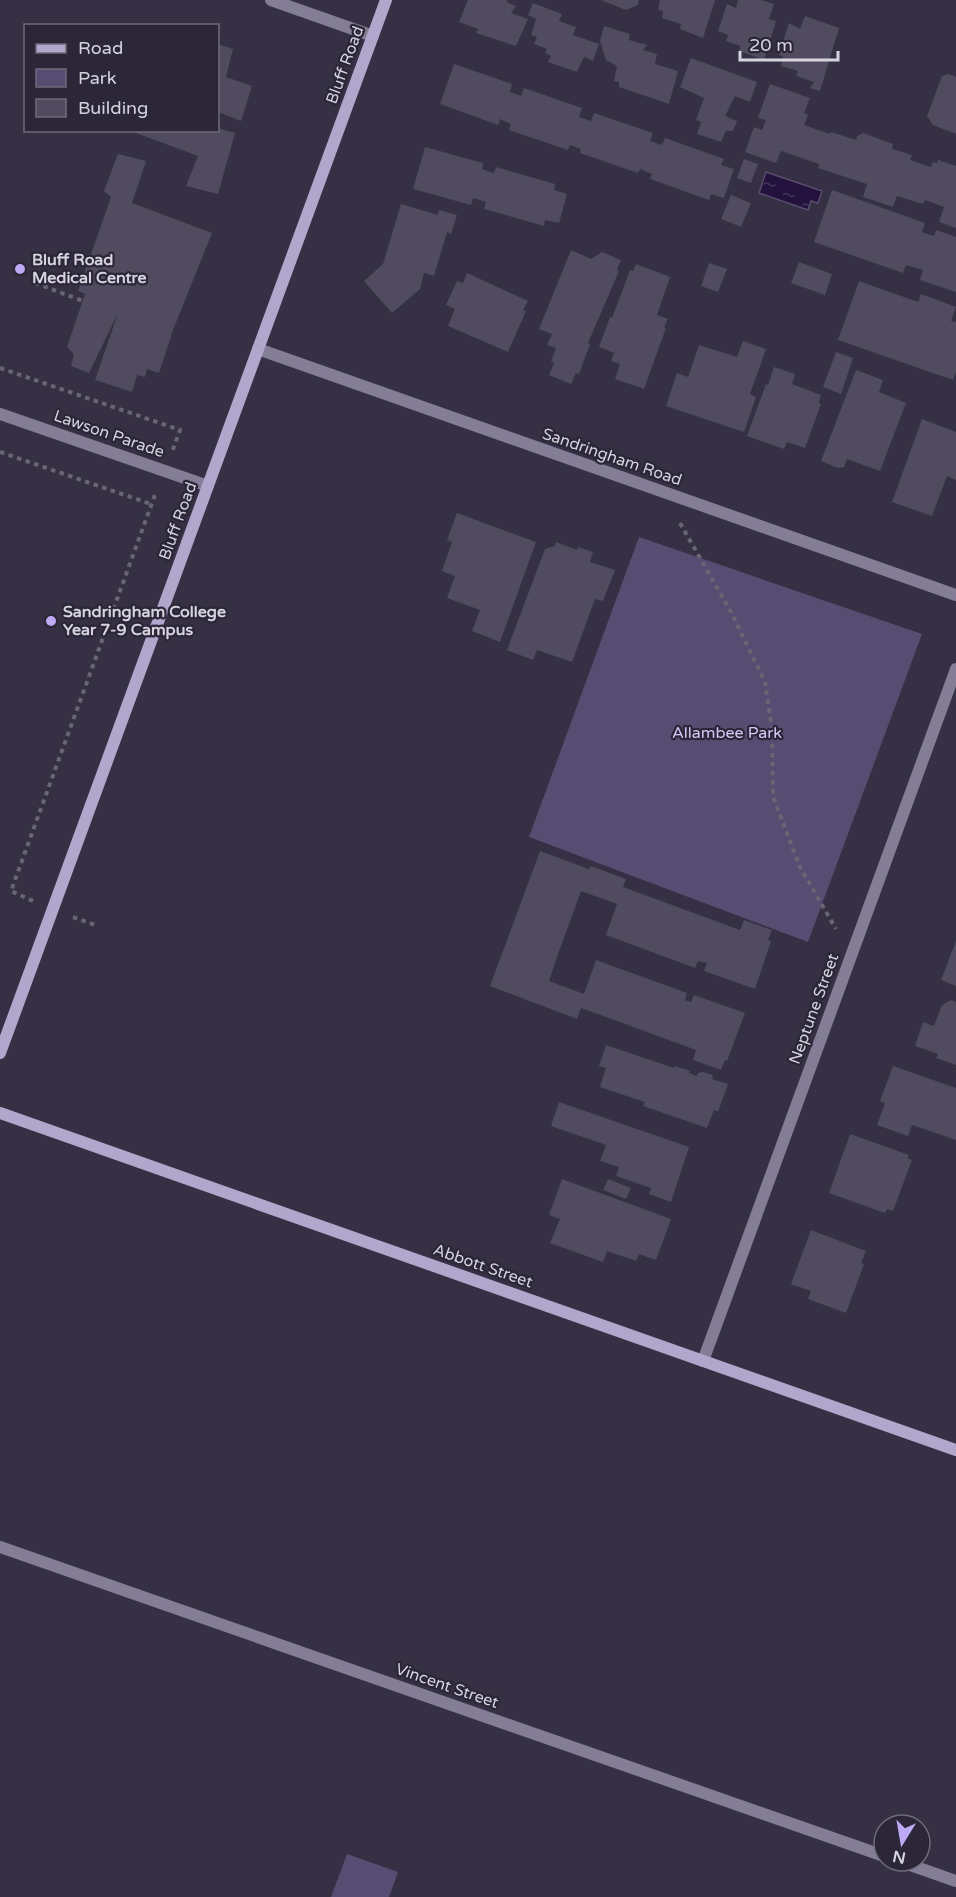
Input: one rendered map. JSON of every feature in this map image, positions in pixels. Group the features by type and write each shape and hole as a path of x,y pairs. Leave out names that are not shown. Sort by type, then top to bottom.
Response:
{"main road":[{"name":"Bluff Road","path":"0,1053 386,0"},
{"name":"Abbott Street","path":"0,1113 956,1450"}],"street":[{"path":"271,0 374,36"},
{"name":"Sandringham Road","path":"258,350 956,595"},
{"name":"Lawson Parade","path":"0,414 208,486"},
{"name":"Neptune Street","path":"703,1361 956,669"},
{"name":"Vincent Street","path":"0,1547 872,1852"},
{"path":"932,1873 956,1881"}],"path":[{"path":"34,283 83,301"},
{"path":"0,368 180,430 11,891 98,926"},
{"path":"0,452 151,504"},
{"path":"662,492 730,612 765,682 772,729 773,797 800,867 851,955"}],"green space":[{"name":"Allambee Park","path":"639,537 922,634 808,942 529,837"},
{"path":"347,1854 398,1872 389,1897 331,1897"}],"water":[{"path":"766,172 822,191 818,203 811,201 808,210 759,193"}],"building":[{"path":"468,0 507,0 516,6 511,13 528,19 516,46 476,33 478,29 459,22"},
{"path":"601,0 639,0 638,5 626,10"},
{"path":"660,0 715,0 703,38 680,29 681,24 662,18 663,11 658,10"},
{"path":"738,0 761,0 774,4 769,19 776,21 764,60 739,51 740,46 726,41 728,35 718,31 727,4 736,8"},
{"path":"533,3 562,14 559,21 576,27 573,35 599,44 593,61 584,57 577,72 548,62 551,56 545,53 547,49 534,44 537,37 531,35 536,19 528,15"},
{"path":"805,16 839,28 820,91 810,88 814,82 796,76 798,71 781,66 783,56 779,55 789,23 800,29"},
{"path":"604,26 630,34 629,40 647,45 643,50 657,54 655,64 678,71 669,104 619,87 619,82 614,81 617,66 606,60 600,41"},
{"path":"219,44 233,49 226,77 252,86 241,121 219,112"},
{"path":"691,58 757,82 750,102 735,96 725,116 737,121 733,131 726,131 721,142 697,134 701,122 696,120 704,98 680,87"},
{"path":"454,64 512,84 510,92 521,96 524,88 582,108 579,117 591,121 594,113 653,133 650,141 662,145 665,138 724,159 721,165 734,169 724,198 711,194 709,200 650,179 652,174 640,169 638,173 580,153 581,149 570,145 568,150 509,130 511,124 500,119 498,125 440,104"},
{"path":"949,74 956,77 956,134 933,125 927,116 942,76"},
{"path":"770,84 810,98 804,113 808,115 804,125 856,140 857,136 863,133 893,144 892,149 912,155 910,160 931,167 933,162 937,163 938,160 956,166 956,228 939,222 944,207 925,200 923,204 897,196 893,207 863,197 867,184 818,168 819,164 781,151 776,163 745,152 754,127 762,130 766,120 758,118"},
{"path":"219,128 235,133 218,194 186,186 198,156 136,133 219,132"},
{"path":"425,147 483,163 482,169 494,173 496,167 555,184 554,190 567,194 559,223 545,220 544,226 484,209 486,202 473,198 471,205 413,189"},
{"path":"118,154 146,161 132,203 212,233 173,330 159,373 147,369 145,377 137,375 132,392 95,380 118,313 89,373 71,366 74,354 67,347 85,294 78,291 111,197 104,191"},
{"path":"744,159 758,164 751,183 737,178"},
{"path":"832,190 925,223 922,232 934,236 936,230 956,237 956,292 920,280 923,270 906,265 903,273 814,242"},
{"path":"731,195 751,203 741,227 721,219"},
{"path":"401,204 438,215 439,210 457,215 451,234 447,232 434,276 424,273 420,289 392,313 364,281 383,264"},
{"path":"571,250 591,259 602,252 621,260 617,270 619,271 588,343 590,344 579,374 576,373 571,384 549,375 554,363 551,361 556,348 547,345 552,334 539,329"},
{"path":"799,262 832,274 825,295 791,283"},
{"path":"709,263 727,269 718,292 701,286"},
{"path":"636,264 670,277 657,315 668,319 664,327 666,328 644,389 615,379 620,364 611,361 614,353 599,347 630,270 633,271"},
{"path":"467,273 528,301 508,352 448,326 455,309 446,305 457,281 463,283"},
{"path":"859,281 918,302 921,294 956,307 951,321 956,322 956,372 953,380 838,340"},
{"path":"743,341 766,349 750,394 756,397 744,432 666,406 677,373 688,377 699,345 737,357"},
{"path":"836,352 853,358 841,394 823,387"},
{"path":"774,367 795,374 792,384 821,395 819,403 821,404 805,448 787,442 784,449 747,436"},
{"path":"856,370 883,380 879,392 906,403 880,471 847,459 844,467 838,468 821,461"},
{"path":"922,419 956,432 956,480 947,476 932,516 892,502"},
{"path":"457,513 536,542 500,642 472,631 480,610 447,598 455,576 442,571 452,542 447,540"},
{"path":"556,542 577,550 578,547 593,552 590,562 615,570 603,601 595,599 572,662 537,650 533,660 507,650 545,549 555,546"},
{"path":"540,851 589,869 591,866 626,879 623,887 740,930 744,920 772,930 768,940 771,941 755,989 704,971 707,963 698,961 695,968 606,935 617,904 581,891 549,981 584,994 596,960 687,993 685,1000 691,1002 694,995 745,1013 727,1061 725,1060 721,1070 693,1060 696,1050 581,1008 577,1019 490,986"},
{"path":"956,941 956,986 941,980"},
{"path":"951,1000 956,1002 956,1065 936,1058 938,1054 915,1046 923,1022 934,1026 942,1005"},
{"path":"606,1045 674,1068 675,1066 690,1071 689,1073 697,1076 698,1073 703,1072 713,1075 712,1079 728,1084 718,1112 714,1110 707,1128 643,1106 645,1102 600,1087 606,1068 599,1066"},
{"path":"893,1066 956,1088 956,1140 912,1125 908,1136 877,1125 885,1103 880,1101"},
{"path":"559,1102 689,1147 671,1202 649,1194 651,1188 616,1176 619,1167 600,1161 606,1145 551,1126"},
{"path":"850,1134 909,1155 907,1158 912,1160 893,1211 887,1209 885,1213 829,1193"},
{"path":"562,1179 671,1219 656,1260 639,1254 636,1261 607,1251 603,1262 550,1243 560,1219 549,1215"},
{"path":"608,1179 631,1188 626,1199 603,1190"},
{"path":"811,1230 866,1251 861,1263 864,1264 846,1313 808,1299 811,1291 791,1284"}],"place":[{"name":"Bluff Road Medical Centre","path":"20,269"},
{"name":"Sandringham College Year 7-9 Campus","path":"51,621"}]}
